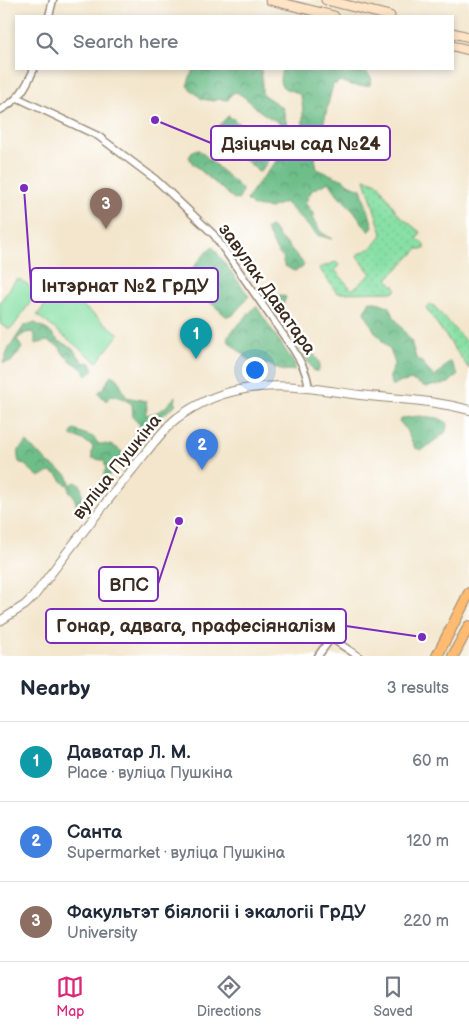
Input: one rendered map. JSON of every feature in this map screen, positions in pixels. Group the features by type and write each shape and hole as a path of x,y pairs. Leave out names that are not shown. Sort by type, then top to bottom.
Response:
{"main road":[{"path":"270,0 330,15"},
{"path":"326,0 364,13 381,15"},
{"path":"454,33 469,37"},
{"path":"454,46 469,50"},
{"path":"437,656 469,593"},
{"path":"454,656 469,626"}],"street":[{"path":"49,15 53,0"},
{"path":"0,110 18,98 26,87 34,70"},
{"name":"завулак Даватара","path":"18,98 98,136 155,179 214,234 293,349 308,376 309,388"},
{"name":"вуліца Пушкіна","path":"0,622 26,605 34,596 109,498 165,430 176,419 206,402 240,390 291,386 424,401 469,410"},
{"path":"318,656 331,638 358,656"}],"green space":[{"path":"193,70 261,70 262,94 283,108 287,126 263,113 236,92 231,94 228,100 219,99 214,101 202,99 187,86"},
{"path":"282,70 365,70 372,79 370,85 366,86 355,86 340,81 333,84 315,159 317,169 361,189 373,226 369,232 329,182 312,190 305,203 315,216 311,216 321,232 332,239 317,235 285,202 270,208 253,206 247,200 257,184 303,125 301,97 296,92 283,87 280,80"},
{"path":"228,116 235,120 267,151 270,158 261,171 259,172 218,135 217,128"},
{"path":"194,150 199,150 242,189 238,200 234,199 193,164 189,157"},
{"path":"365,179 378,183 398,214 421,233 417,239 425,245 425,249 418,249 387,279 397,289 394,292 337,293 319,268 336,262 339,265 335,270 352,290 371,274 357,256 358,254 373,247 382,234"},
{"path":"270,227 304,264 302,268 294,271 285,266 284,258 278,253 266,230"},
{"path":"212,246 249,296 232,316 226,316 186,280 189,272"},
{"path":"16,280 21,280 35,290 36,294 13,327 9,329 0,324 0,302"},
{"path":"59,288 119,334 97,362 37,315"},
{"path":"281,295 286,297 282,307 319,362 318,371 314,371 271,300"},
{"path":"370,301 390,307 394,317 411,341 416,358 435,377 450,361 458,374 449,383 426,387 412,380 397,383 392,387 390,374 395,363 390,350 375,332 364,312"},
{"path":"433,305 469,345 469,369 426,308"},
{"path":"256,306 294,363 294,370 281,370 267,364 261,365 258,368 229,342 227,337"},
{"path":"35,323 72,348 84,363 92,364 93,370 87,376 80,367 65,356 60,347 47,341 35,344 33,332 25,333 17,339 22,348 11,362 3,363 9,348 24,326"},
{"path":"111,375 118,379 126,397 146,401 145,415 159,411 176,396 175,405 137,439 140,424 133,417 132,404 120,397 111,396 106,401 98,393 105,386"},
{"path":"419,416 438,418 448,423 445,433 422,450 415,448 405,428 399,421 403,418"},
{"path":"74,430 93,437 99,444 111,445 122,452 121,458 112,463 110,474 105,480 103,477 106,469 104,460 92,458 93,446 70,435"},
{"path":"27,442 47,462 67,475 71,485 75,482 80,484 82,497 76,509 73,494 69,492 69,486 57,474 50,472 39,477 19,462 19,450"}],"place":[{"name":"Дзіцячы сад №24","path":"155,120"},
{"name":"Інтэрнат №2 ГрДУ","path":"24,188"},
{"name":"Факультэт біялогіі і экалогіі ГрДУ","path":"106,229"},
{"name":"Даватар Л. М.","path":"196,359"},
{"name":"Санта","path":"202,470"},
{"name":"ВПС","path":"179,521"},
{"name":"Гонар, адвага, прафесіяналізм","path":"422,637"}]}
